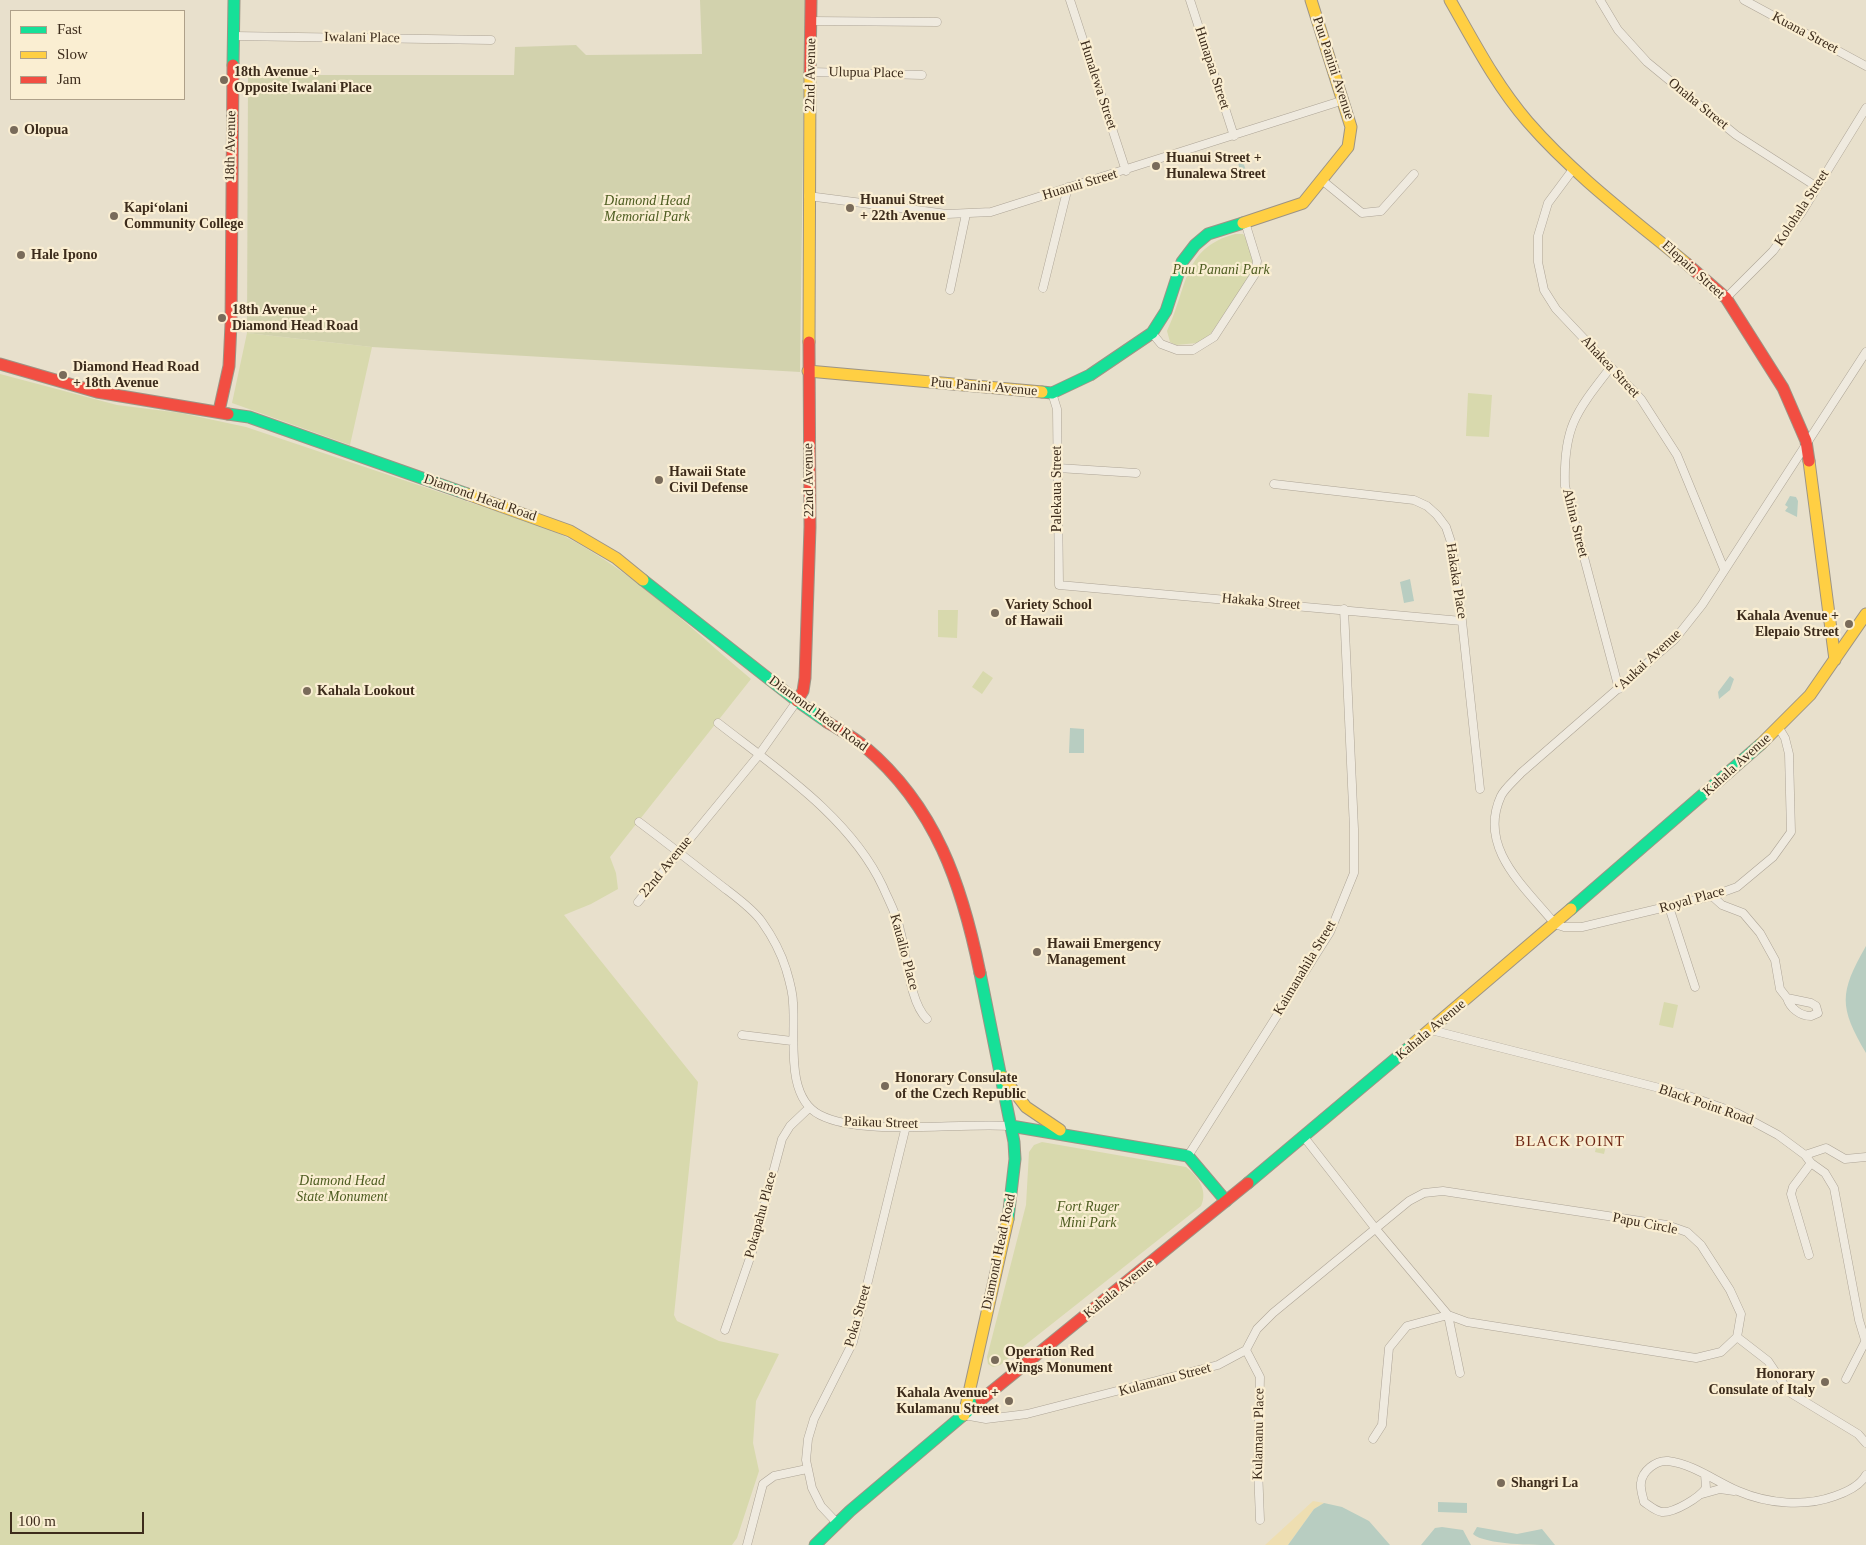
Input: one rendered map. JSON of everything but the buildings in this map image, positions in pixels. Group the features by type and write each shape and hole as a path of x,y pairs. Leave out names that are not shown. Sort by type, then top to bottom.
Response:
{"street":[{"name":"18th Avenue","path":"219,411 229,366 231,324 234,0"},
{"name":"22nd Avenue","path":"638,902 758,756 797,701 804,687 810,527 808,196 811,0"},
{"name":"Hunalewa Street","path":"1070,0 1126,170"},
{"name":"Hunapaa Street","path":"1190,0 1234,136"},
{"name":"Puu Panini Avenue","path":"808,371 1052,393 1090,375 1152,333 1166,312 1182,262 1195,245 1208,234 1303,203 1323,181 1348,147 1351,126 1311,0"},
{"name":"Elepaio Street","path":"1450,0 1491,74 1528,122 1574,168 1726,298 1783,388 1806,441 1835,660"},
{"name":"Onaha Street","path":"1600,0 1618,30 1647,62 1736,135 1816,187"},
{"name":"Kuana Street","path":"1744,0 1866,66"},
{"path":"811,21 937,22"},
{"name":"Iwalani Place","path":"234,36 491,40"},
{"name":"Ulupua Place","path":"811,72 922,74"},
{"name":"Huanui Street","path":"808,196 946,214 991,212 1344,100"},
{"name":"Kolohala Street","path":"1726,298 1774,251 1802,212 1866,108"},
{"name":"Ahakea Street","path":"1574,168 1548,203 1538,236 1538,262 1544,290 1556,309 1641,399 1677,455 1724,570"},
{"path":"1323,181 1362,213 1381,211 1414,174"},
{"path":"1044,288 1068,188"},
{"path":"950,290 966,214"},
{"path":"1152,333 1161,344 1177,350 1193,350 1214,337 1255,274 1257,261 1245,222"},
{"name":"ʻAukai Avenue","path":"1555,924 1510,869 1496,845 1494,820 1501,795 1521,773 1675,639 1702,605 1806,441 1866,352"},
{"name":"Diamond Head Road","path":"0,364 97,392 219,411 256,419 540,519 584,538 624,564 797,701 865,747 909,793 943,847 969,920 1011,1126 1015,1159 1011,1206 964,1415"},
{"name":"Ahina Street","path":"1611,367 1582,404 1567,436 1564,456 1564,486 1619,688"},
{"name":"Palekaua Street","path":"1052,393 1056,409 1059,585"},
{"path":"1058,468 1136,472"},
{"name":"Hakaka Place","path":"1274,484 1400,497 1427,506 1446,527 1451,542 1462,621 1480,789"},
{"name":"Hakaka Street","path":"1059,585 1344,608 1462,621"},
{"name":"Kaimanahila Street","path":"1188,1156 1330,932 1354,873 1354,829 1344,608"},
{"name":"Kahala Avenue","path":"964,1415 1304,1138 1555,924 1779,728 1810,695 1866,614"},
{"name":"Kaualio Place","path":"718,724 831,814 857,844 875,872 900,927 917,1003 927,1020"},
{"name":"Royal Place","path":"1555,924 1564,927 1582,927 1712,896 1737,887 1773,857 1791,832 1789,754 1785,738 1779,728"},
{"path":"639,822 761,920 774,942 786,969 793,1002 792,1041 798,1084 809,1108"},
{"path":"1712,896 1722,905 1743,913 1760,933 1775,960 1780,989 1787,998"},
{"path":"1668,907 1694,987"},
{"name":"Black Point Road","path":"1431,1030 1682,1094 1749,1118 1778,1134 1825,1173 1834,1188 1858,1320 1866,1343"},
{"path":"742,1035 792,1041"},
{"path":"1000,1074 1026,1107 1066,1134"},
{"name":"Paikau Street","path":"809,1108 817,1114 841,1122 906,1126 1011,1126 1188,1156"},
{"name":"Pokapahu Place","path":"725,1330 752,1252 782,1139 790,1126 809,1108"},
{"name":"Poka Street","path":"838,1523 819,1501 807,1469 806,1449 810,1428 852,1342 906,1126"},
{"path":"1304,1138 1375,1228 1448,1314 1467,1322 1696,1358 1721,1352 1737,1337 1768,1360 1789,1392 1858,1434 1866,1442"},
{"path":"1805,1155 1826,1148 1845,1159 1866,1157"},
{"path":"1188,1156 1226,1201"},
{"path":"1809,1255 1791,1194 1797,1180 1811,1163"},
{"name":"Papu Circle","path":"1375,1228 1409,1201 1424,1193 1443,1191 1667,1225 1686,1232 1701,1245 1730,1290 1741,1314 1737,1337"},
{"path":"1246,1350 1257,1329 1273,1313 1375,1228"},
{"path":"1448,1314 1460,1373"},
{"path":"1373,1439 1382,1425 1389,1348 1407,1326 1448,1314"},
{"path":"1846,1379 1866,1343"},
{"name":"Kulamanu Street","path":"964,1415 996,1419 1065,1406 1218,1366 1246,1350"},
{"name":"Kulamanu Place","path":"1246,1350 1260,1376 1258,1468 1260,1520"},
{"path":"815,1545 964,1415"},
{"path":"1705,1474 1706,1488 1692,1502 1663,1512 1655,1510 1644,1502 1641,1483 1647,1470 1653,1464 1667,1461 1705,1474 1739,1492"},
{"path":"748,1545 763,1484 774,1476 807,1469"},
{"path":"1702,1494 1720,1489 1795,1504 1821,1501 1842,1494 1862,1483 1866,1475"}],"green space":[{"name":"Diamond Head Memorial Park","path":"700,0 805,0 800,372 372,347 247,333 248,75 514,75 515,47 576,45 586,55 702,54"},
{"name":"Puu Panani Park","path":"1235,234 1243,234 1248,242 1253,272 1209,336 1197,343 1176,345 1170,342 1167,331 1189,272 1196,260 1205,249 1218,240"},
{"path":"247,333 372,347 350,445 232,403"},
{"name":"Diamond Head State Monument","path":"0,374 117,405 181,413 246,427 549,529 577,543 630,577 680,617 751,679 610,857 616,873 618,889 591,904 564,915 698,1082 674,1315 677,1321 719,1341 779,1354 756,1401 753,1443 759,1471 737,1538 732,1545 0,1545"},
{"path":"1468,393 1492,395 1489,437 1466,436"},
{"path":"938,610 958,610 957,638 938,637"},
{"path":"983,671 993,678 982,694 972,687"},
{"path":"1664,1002 1678,1005 1673,1028 1659,1025"},
{"path":"1599,1135 1608,1137 1604,1154 1595,1152"},
{"name":"Fort Ruger Mini Park","path":"1042,1142 1186,1167 1195,1175 1201,1185 1203,1200 1201,1206 1000,1365 993,1367 988,1364 987,1357 1026,1205 1029,1152 1034,1145"}],"sand":[{"path":"1313,1501 1324,1503 1314,1509 1288,1545 1265,1545"}],"shaded area":[{"path":"1242,159 1249,179 1239,180 1232,170 1239,167 1238,161"},
{"path":"1790,496 1796,497 1798,501 1797,517 1785,511 1788,507 1785,505"},
{"path":"1410,579 1414,601 1404,603 1400,582"},
{"path":"1730,676 1734,679 1730,690 1719,699 1718,692"},
{"path":"1070,728 1084,729 1084,753 1069,753"},
{"path":"1866,946 1866,1053 1851,1023 1846,1000 1851,976"},
{"path":"1438,1502 1467,1503 1467,1513 1438,1512"},
{"path":"1324,1503 1342,1507 1369,1521 1390,1545 1288,1545 1314,1509"},
{"path":"1477,1527 1517,1534 1542,1529 1555,1545 1511,1544 1479,1538 1473,1534"},
{"path":"1435,1528 1463,1530 1471,1545 1421,1545"}],"traffic: fast":[{"path":"233,65 234,0"},
{"path":"1042,392 1052,393 1090,375 1152,333 1166,311 1182,262 1195,245 1208,234 1243,223"},
{"path":"228,414 249,417 467,494"},
{"path":"643,580 797,701 827,722"},
{"path":"1571,909 1761,744"},
{"path":"980,973 1014,1142 1015,1159 1008,1219"},
{"path":"1248,1183 1413,1044"},
{"path":"1011,1126 1188,1156 1226,1201"},
{"path":"815,1545 850,1511 981,1400"}],"traffic: slow":[{"path":"1243,223 1303,203 1348,147 1351,127 1311,0"},
{"path":"1450,0 1496,78 1528,122 1584,178 1687,264"},
{"path":"809,342 810,74"},
{"path":"808,371 1042,392"},
{"path":"1809,461 1835,660"},
{"path":"467,494 570,531 616,558 643,580"},
{"path":"1761,744 1810,695 1866,614"},
{"path":"1413,1044 1571,909"},
{"path":"1003,1077 1026,1107 1060,1130"},
{"path":"964,1415 1008,1219"}],"traffic: jam":[{"path":"810,74 811,0"},
{"path":"219,411 229,366 231,324 233,65"},
{"path":"1687,264 1726,298 1783,388 1806,441 1809,461"},
{"path":"797,701 803,691 805,678 810,527 809,342"},
{"path":"0,364 97,392 228,414"},
{"path":"827,722 861,743 890,770 928,822 942,849 954,879 973,940 980,973"},
{"path":"981,1400 1248,1183"}],"place":[{"name":"18th Avenue + Opposite Iwalani Place","path":"224,80"},
{"name":"Olopua","path":"14,130"},
{"name":"Huanui Street + Hunalewa Street","path":"1156,166"},
{"name":"Huanui Street + 22th Avenue","path":"850,208"},
{"name":"Kapi‘olani Community College","path":"114,216"},
{"name":"Hale Ipono","path":"21,255"},
{"name":"18th Avenue + Diamond Head Road","path":"222,318"},
{"name":"Diamond Head Road + 18th Avenue","path":"63,375"},
{"name":"Hawaii State Civil Defense","path":"659,480"},
{"name":"Variety School of Hawaii","path":"995,613"},
{"name":"Kahala Avenue + Elepaio Street","path":"1849,624"},
{"name":"Kahala Lookout","path":"307,691"},
{"name":"Hawaii Emergency Management","path":"1037,952"},
{"name":"Honorary Consulate of the Czech Republic","path":"885,1086"},
{"name":"Operation Red Wings Monument","path":"995,1360"},
{"name":"Honorary Consulate of Italy","path":"1825,1382"},
{"name":"Kahala Avenue + Kulamanu Street","path":"1009,1401"},
{"name":"Shangri La","path":"1501,1483"}],"district":[{"name":"BLACK POINT","path":"1570,1142"}]}
